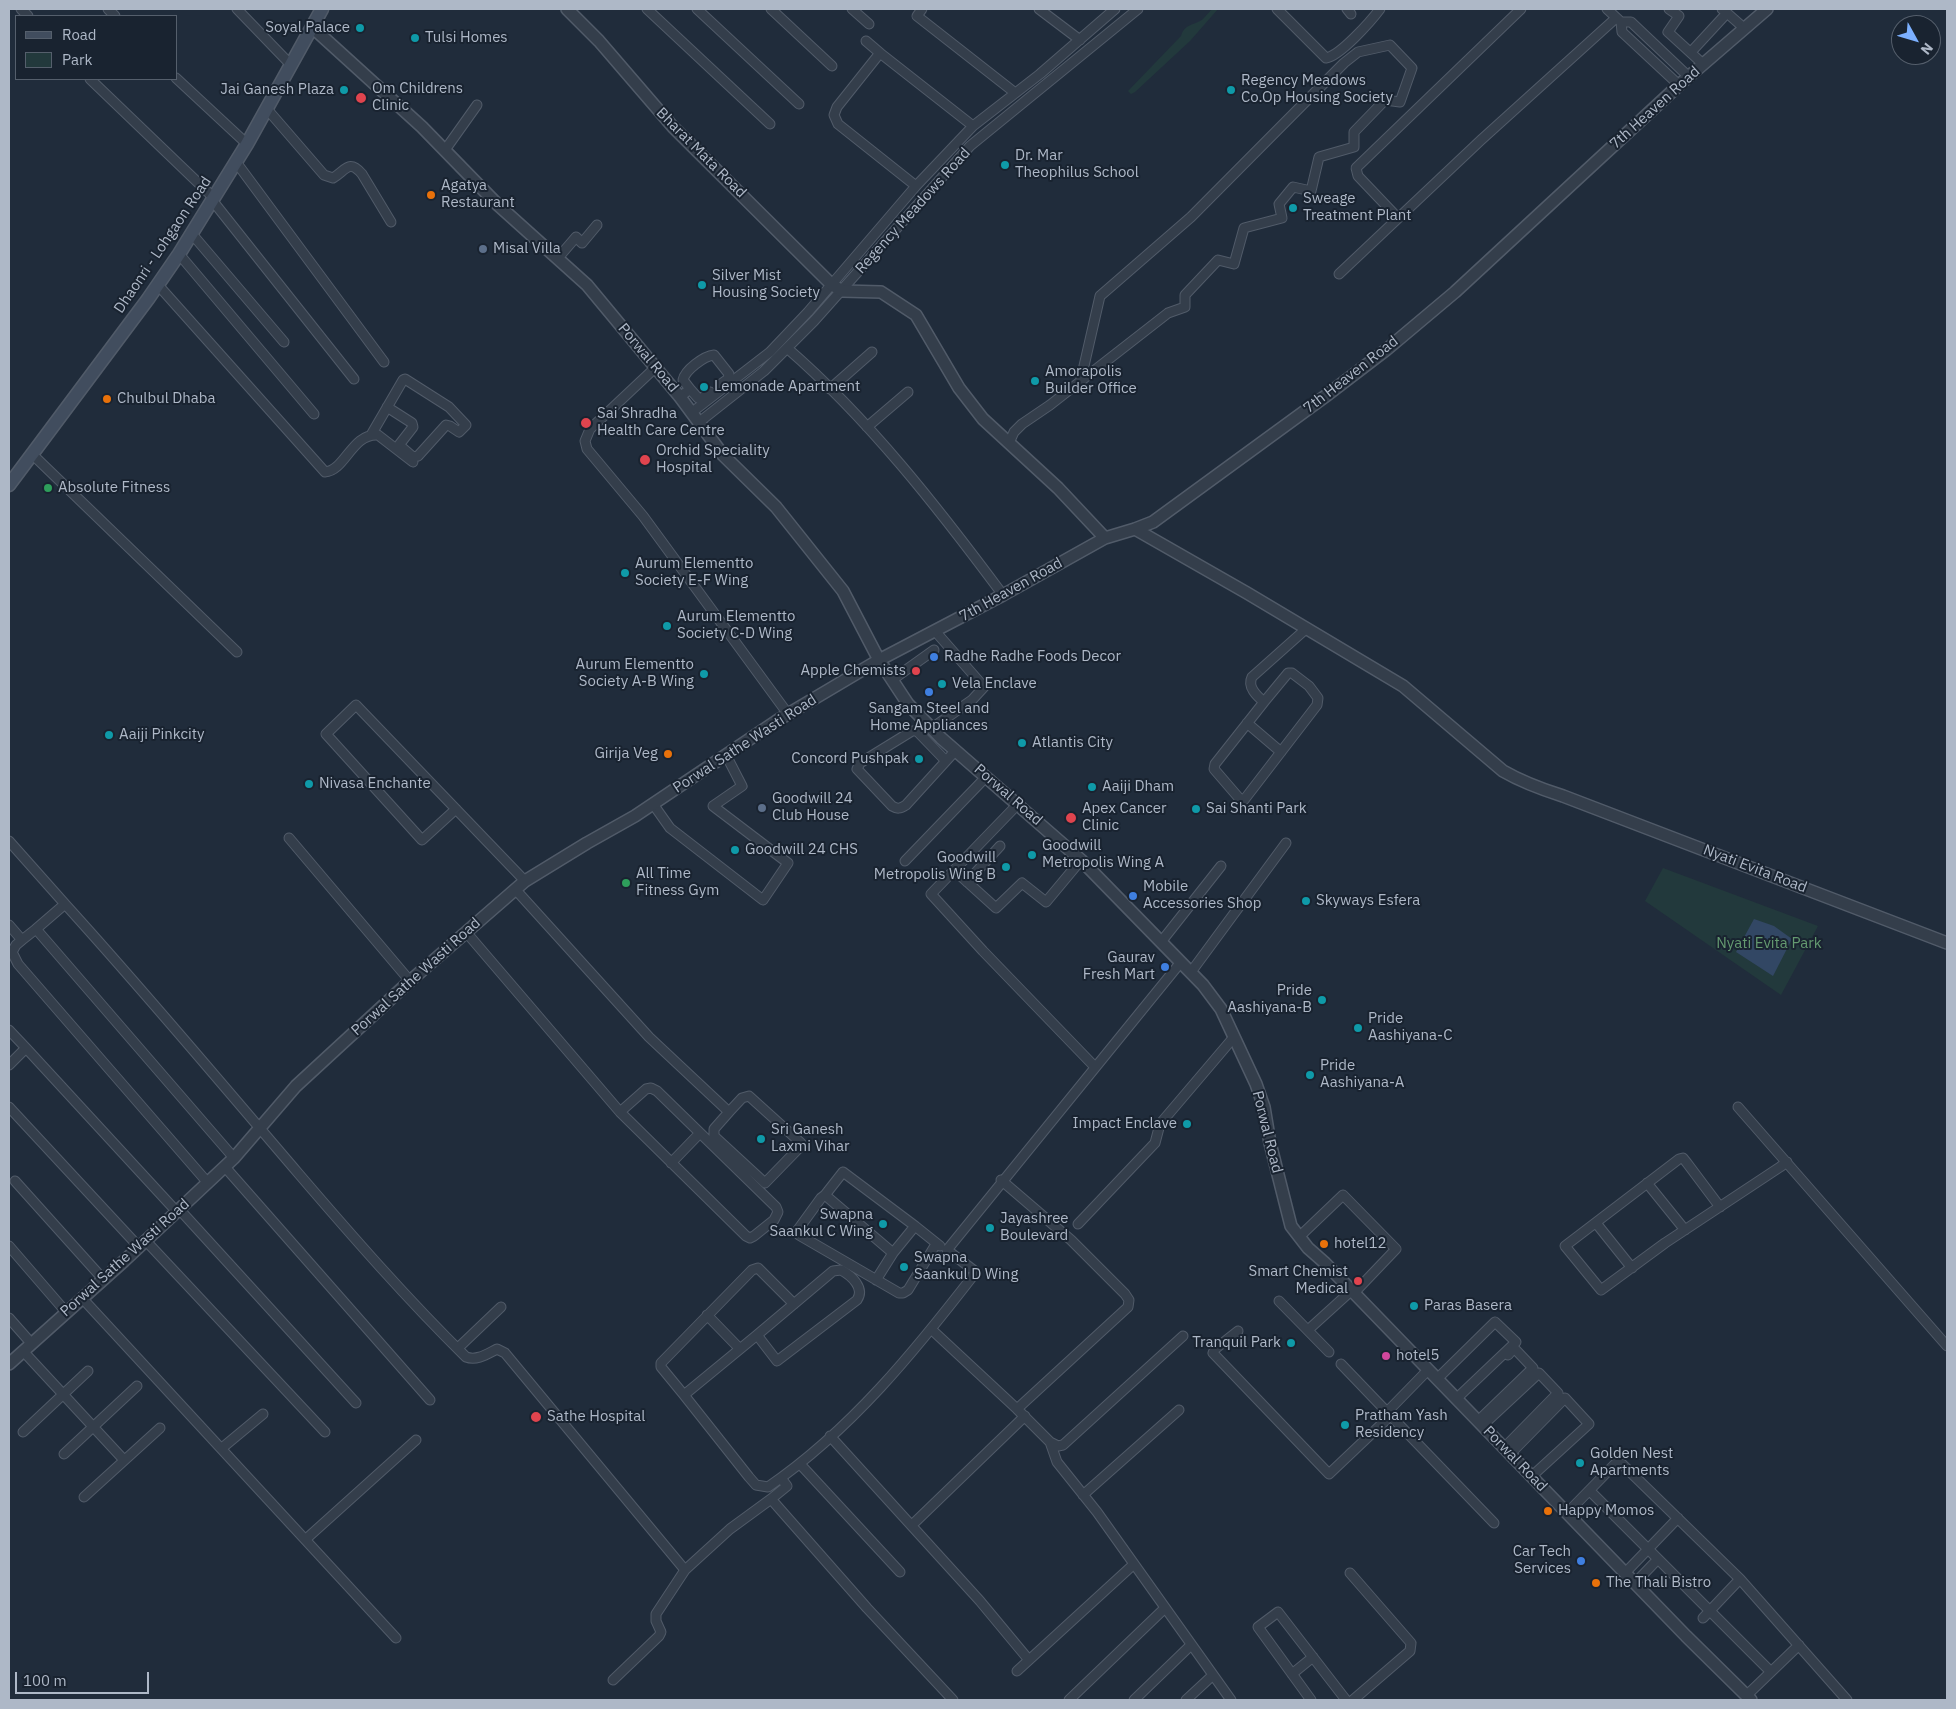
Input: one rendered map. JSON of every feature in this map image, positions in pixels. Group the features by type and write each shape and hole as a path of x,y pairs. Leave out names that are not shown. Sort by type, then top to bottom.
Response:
{"main road":[{"name":"Dhaonri - Lohgaon Road","path":"9,485 179,254 247,144 322,9"}],"street":[{"path":"237,9 291,65"},
{"name":"Bharat Mata Road","path":"567,9 599,41 672,127 831,284 842,291"},
{"path":"647,9 770,124"},
{"path":"697,9 800,104"},
{"path":"771,9 832,66"},
{"path":"852,9 869,24"},
{"path":"922,9 917,16 1014,92"},
{"path":"1040,9 1080,40"},
{"path":"695,418 770,352 808,312 916,186 972,126 1040,74 1115,9"},
{"name":"Regency Meadows Road","path":"695,418 764,371 788,348 842,291 970,146 1138,9"},
{"path":"1277,9 1326,58 1332,57 1341,49 1380,9"},
{"path":"1398,218 1358,176 1356,168 1521,9"},
{"path":"1607,9 1618,20 1622,32 1679,86"},
{"path":"1669,9 1679,16 1668,32 1704,64"},
{"name":"7th Heaven Road","path":"879,660 1003,595 1105,538 1152,522 1327,395 1386,350 1455,292 1679,86 1767,9"},
{"path":"1691,52 1724,11 1744,28"},
{"path":"1339,274 1481,140 1618,20 1631,22 1689,77"},
{"name":"Porwal Road","path":"312,27 445,150 498,204 587,285 680,397 722,455 776,507 843,591 879,660 908,704 956,750 1081,860 1191,972 1222,1009 1256,1084 1264,1107 1270,1143 1289,1220 1299,1237 1748,1698"},
{"path":"866,41 972,126"},
{"path":"1009,443 1014,432 1022,424 1050,405 1168,313 1185,307 1185,295 1218,260 1234,264 1244,228 1282,218 1279,204 1293,187 1311,191 1319,157 1354,147 1354,132 1385,100 1400,102 1412,68 1390,45 1358,52 1344,63 1191,217 1100,296 1081,379"},
{"path":"880,53 837,107 834,115 838,124 916,186"},
{"path":"91,80 213,199 354,379"},
{"path":"178,80 247,144"},
{"path":"445,150 478,105"},
{"path":"267,109 324,175 333,178 348,166 356,167 390,222"},
{"path":"236,162 384,362"},
{"path":"558,258 576,237 582,243 598,225"},
{"path":"192,234 284,342"},
{"path":"179,254 314,414"},
{"path":"158,285 325,472 334,469 359,441 371,435 378,435 414,462"},
{"path":"842,291 880,292 916,315 959,388 983,418 1058,488 1105,538"},
{"path":"788,348 867,427 943,516 1003,595"},
{"path":"830,389 872,352"},
{"path":"708,355 714,355 729,374 728,379 702,398 698,398 690,388 683,380 684,374 708,355"},
{"path":"656,367 590,430 585,441 587,449 643,516 788,714"},
{"path":"371,435 387,407 403,380 405,379 449,407 466,425 459,432 446,425 418,456 413,456 398,445 413,427 412,423 387,407"},
{"path":"680,397 690,388"},
{"path":"867,427 908,392"},
{"path":"32,454 237,652"},
{"name":"Nyati Evita Road","path":"1135,529 1307,628 1403,686 1503,771 1537,788 1563,796 1947,943"},
{"path":"1264,702 1250,686 1252,677 1307,628"},
{"path":"932,728 972,700 984,687 935,631"},
{"path":"892,680 934,650"},
{"name":"Porwal Sathe Wasti Road","path":"9,1364 225,1167 296,1086 410,981 515,889 525,881 652,804 788,714 879,660"},
{"path":"1288,673 1292,673 1310,686 1318,698 1317,705 1244,800 1214,769 1214,764 1264,702 1288,673"},
{"path":"456,809 422,840 326,734 356,705 456,809 525,881"},
{"path":"1247,723 1281,752"},
{"path":"946,760 917,731 912,731 860,763 857,769 892,806 902,808 956,750"},
{"path":"652,804 670,828 763,900 788,863 713,806 742,786 726,755"},
{"path":"905,861 986,777"},
{"path":"1018,804 931,894 1095,1067"},
{"path":"289,838 410,981"},
{"path":"9,841 124,968 260,1129 438,1330 466,1357 478,1359 497,1349 506,1353 685,1570"},
{"path":"1191,972 1286,843"},
{"path":"967,882 1000,846"},
{"path":"954,870 996,908 1022,884 1045,902 1081,860"},
{"path":"1161,942 1220,866"},
{"path":"515,889 649,1037 729,1112"},
{"path":"65,904 16,945 12,952 18,964 208,1183"},
{"path":"9,925 22,940"},
{"path":"36,928 234,1158"},
{"path":"466,932 620,1112 746,1236 750,1238 754,1236 774,1220 778,1212 776,1208 657,1091 651,1088 646,1090 620,1112"},
{"path":"947,1250 1181,962"},
{"path":"9,1030 356,1403"},
{"path":"1078,1224 1154,1143 1160,1124 1234,1037"},
{"path":"9,1064 26,1048"},
{"path":"749,1096 801,1143 765,1183 714,1136 714,1129 729,1112 742,1098 749,1096"},
{"path":"9,1107 325,1432"},
{"path":"1738,1107 1947,1346"},
{"path":"671,1162 700,1133"},
{"path":"1720,1207 1683,1158 1679,1159 1565,1246 1601,1290 1685,1230 1720,1207 1787,1162"},
{"path":"225,1167 430,1400"},
{"path":"794,1304 761,1270 755,1268 661,1363 661,1367 756,1485 768,1487 800,1464 880,1390 976,1272 936,1244 843,1172 799,1226 797,1231 799,1235 899,1293 904,1293 908,1290 936,1244"},
{"path":"1002,1180 1072,1240 1129,1300 1128,1307 1017,1409"},
{"path":"15,1181 103,1279"},
{"path":"1647,1183 1685,1230"},
{"path":"825,1195 893,1253"},
{"path":"1299,1237 1343,1196 1396,1250 1353,1292 1308,1330"},
{"path":"1596,1222 1632,1268"},
{"path":"876,1280 893,1253 915,1226"},
{"path":"9,1246 66,1312"},
{"path":"684,1395 757,1334 836,1270 845,1272 860,1288 861,1292 857,1300 777,1362 757,1334"},
{"path":"82,1298 396,1638"},
{"path":"1279,1301 1329,1352"},
{"path":"458,1348 500,1307"},
{"path":"707,1315 740,1349"},
{"path":"9,1318 27,1347 64,1394 124,1460"},
{"path":"1437,1380 1495,1322 1516,1342 1457,1400"},
{"path":"931,1329 1025,1416 1050,1442 1058,1446 1063,1445 1183,1336"},
{"path":"1238,1331 1215,1349 1213,1353 1329,1474 1387,1419 1387,1412 1428,1370"},
{"path":"1457,1400 1514,1348 1534,1368 1480,1423"},
{"path":"1341,1364 1494,1524"},
{"path":"23,1432 88,1371"},
{"path":"1480,1423 1539,1373 1558,1393 1507,1451"},
{"path":"64,1454 137,1386"},
{"path":"1507,1451 1565,1398 1589,1424 1532,1476"},
{"path":"1083,1494 1180,1410"},
{"path":"222,1448 263,1414"},
{"path":"912,1525 1025,1416"},
{"path":"84,1498 160,1428"},
{"path":"830,1436 980,1601 1029,1660"},
{"path":"306,1539 416,1440"},
{"path":"1050,1442 1057,1462 1083,1494 1231,1700"},
{"path":"800,1464 900,1572"},
{"path":"1573,1507 1615,1464 1622,1464 1740,1579 1847,1700"},
{"path":"612,1680 659,1636 661,1632 656,1621 656,1614 660,1605 670,1595 685,1570 730,1529 787,1486 781,1478"},
{"path":"1590,1490 1658,1559 1707,1615 1771,1672"},
{"path":"771,1499 867,1608 953,1700"},
{"path":"1626,1573 1678,1518"},
{"path":"1635,1583 1658,1559"},
{"path":"1017,1671 1134,1564"},
{"path":"1350,1572 1412,1646 1410,1651 1354,1700"},
{"path":"1707,1615 1740,1579"},
{"path":"1070,1700 1166,1608"},
{"path":"1312,1700 1258,1627 1278,1612 1346,1700"},
{"path":"1134,1700 1191,1645"},
{"path":"1748,1698 1799,1645"},
{"path":"1292,1674 1313,1657"},
{"path":"1186,1700 1213,1675"}],"green space":[{"path":"1212,9 1218,9 1190,41 1131,94 1128,91 1181,36 1185,29 1203,19"},
{"name":"Nyati Evita Park","path":"1663,868 1818,926 1781,995 1645,901"}],"water":[{"path":"1754,919 1774,926 1792,939 1773,976 1736,952"}],"place":[{"name":"Soyal Palace","path":"360,28"},
{"name":"Tulsi Homes","path":"415,38"},
{"name":"Jai Ganesh Plaza","path":"344,90"},
{"name":"Regency Meadows Co.Op Housing Society","path":"1231,90"},
{"name":"Om Childrens Clinic","path":"361,98"},
{"name":"Dr. Mar Theophilus School","path":"1005,165"},
{"name":"Agatya Restaurant","path":"431,195"},
{"name":"Sweage Treatment Plant","path":"1293,208"},
{"name":"Misal Villa","path":"483,249"},
{"name":"Silver Mist Housing Society","path":"702,285"},
{"name":"Amorapolis Builder Office","path":"1035,381"},
{"name":"Lemonade Apartment","path":"704,387"},
{"name":"Chulbul Dhaba","path":"107,399"},
{"name":"Sai Shradha Health Care Centre","path":"586,423"},
{"name":"Orchid Speciality Hospital","path":"645,460"},
{"name":"Absolute Fitness","path":"48,488"},
{"name":"Aurum Elementto Society E-F Wing","path":"625,573"},
{"name":"Aurum Elementto Society C-D Wing","path":"667,626"},
{"name":"Radhe Radhe Foods Decor","path":"934,657"},
{"name":"Apple Chemists","path":"916,671"},
{"name":"Aurum Elementto Society A-B Wing","path":"704,674"},
{"name":"Vela Enclave","path":"942,684"},
{"name":"Sangam Steel and Home Appliances","path":"929,692"},
{"name":"Aaiji Pinkcity","path":"109,735"},
{"name":"Atlantis City","path":"1022,743"},
{"name":"Girija Veg","path":"668,754"},
{"name":"Concord Pushpak","path":"919,759"},
{"name":"Nivasa Enchante","path":"309,784"},
{"name":"Aaiji Dham","path":"1092,787"},
{"name":"Goodwill 24 Club House","path":"762,808"},
{"name":"Sai Shanti Park","path":"1196,809"},
{"name":"Apex Cancer Clinic","path":"1071,818"},
{"name":"Goodwill 24 CHS","path":"735,850"},
{"name":"Goodwill Metropolis Wing A","path":"1032,855"},
{"name":"Goodwill Metropolis Wing B","path":"1006,867"},
{"name":"All Time Fitness Gym","path":"626,883"},
{"name":"Mobile Accessories Shop","path":"1133,896"},
{"name":"Skyways Esfera","path":"1306,901"},
{"name":"Gaurav Fresh Mart","path":"1165,967"},
{"name":"Pride Aashiyana-B","path":"1322,1000"},
{"name":"Pride Aashiyana-C","path":"1358,1028"},
{"name":"Pride Aashiyana-A","path":"1310,1075"},
{"name":"Impact Enclave","path":"1187,1124"},
{"name":"Sri Ganesh Laxmi Vihar","path":"761,1139"},
{"name":"Swapna Saankul C Wing","path":"883,1224"},
{"name":"Jayashree Boulevard","path":"990,1228"},
{"name":"hotel12","path":"1324,1244"},
{"name":"Swapna Saankul D Wing","path":"904,1267"},
{"name":"Smart Chemist Medical","path":"1358,1281"},
{"name":"Paras Basera","path":"1414,1306"},
{"name":"Tranquil Park","path":"1291,1343"},
{"name":"hotel5","path":"1386,1356"},
{"name":"Sathe Hospital","path":"536,1417"},
{"name":"Pratham Yash Residency","path":"1345,1425"},
{"name":"Golden Nest Apartments","path":"1580,1463"},
{"name":"Happy Momos","path":"1548,1511"},
{"name":"Car Tech Services","path":"1581,1561"},
{"name":"The Thali Bistro","path":"1596,1583"}]}
